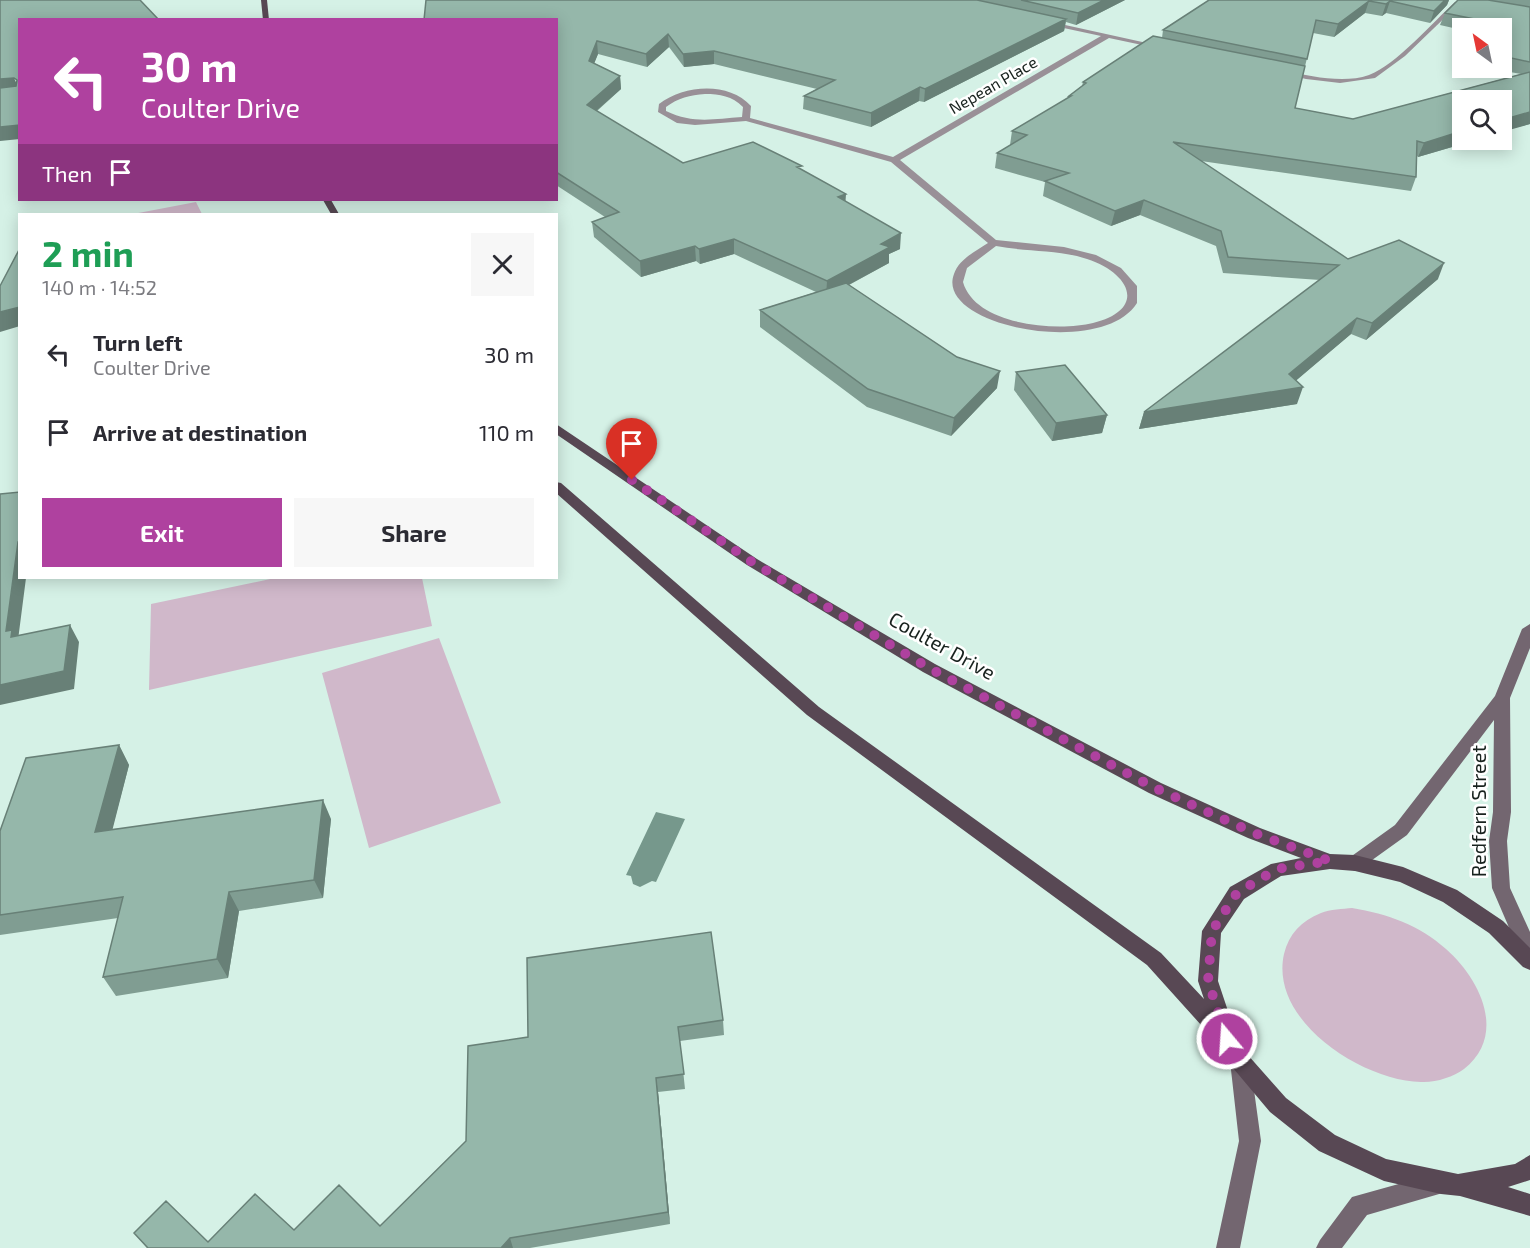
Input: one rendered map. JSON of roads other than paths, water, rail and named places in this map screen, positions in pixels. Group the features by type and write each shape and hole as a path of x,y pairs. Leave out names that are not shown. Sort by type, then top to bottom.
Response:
{"main road":[{"path":"264,0 267,18"},
{"name":"Coulter Drive","path":"558,429 752,562 929,668 1155,788 1254,833 1330,861"},
{"path":"558,488 813,711 1154,959 1227,1039 1240,1061 1278,1105 1327,1143 1384,1170 1530,1205"},
{"name":"Redfern Street","path":"1355,863 1401,830 1502,698 1530,629"},
{"name":"Redfern Street","path":"1502,698 1502,812 1498,841 1501,888 1530,954"},
{"path":"1227,1039 1208,981 1212,931 1237,893 1277,869 1330,861 1355,863 1403,874 1450,896 1496,927 1530,961"},
{"path":"1228,1248 1250,1141 1240,1061"},
{"path":"1328,1248 1360,1205 1450,1184 1520,1174 1530,1166"}],"street":[{"path":"1447,2 1467,5"},
{"path":"1276,71 1323,79 1353,80 1374,76 1457,3"},
{"path":"1040,22 1175,50"},
{"name":"Nepean Place","path":"894,160 1107,36"},
{"path":"746,119 747,106 743,101 721,93 691,93 677,96 662,106 662,112 680,121 711,123 746,119 894,160 994,243 1054,248 1081,253 1104,262 1122,274 1133,287 1133,300 1124,313 1106,323 1080,328 1049,329 1019,325 992,317 971,305 959,292 957,278 964,266 994,243"}]}
